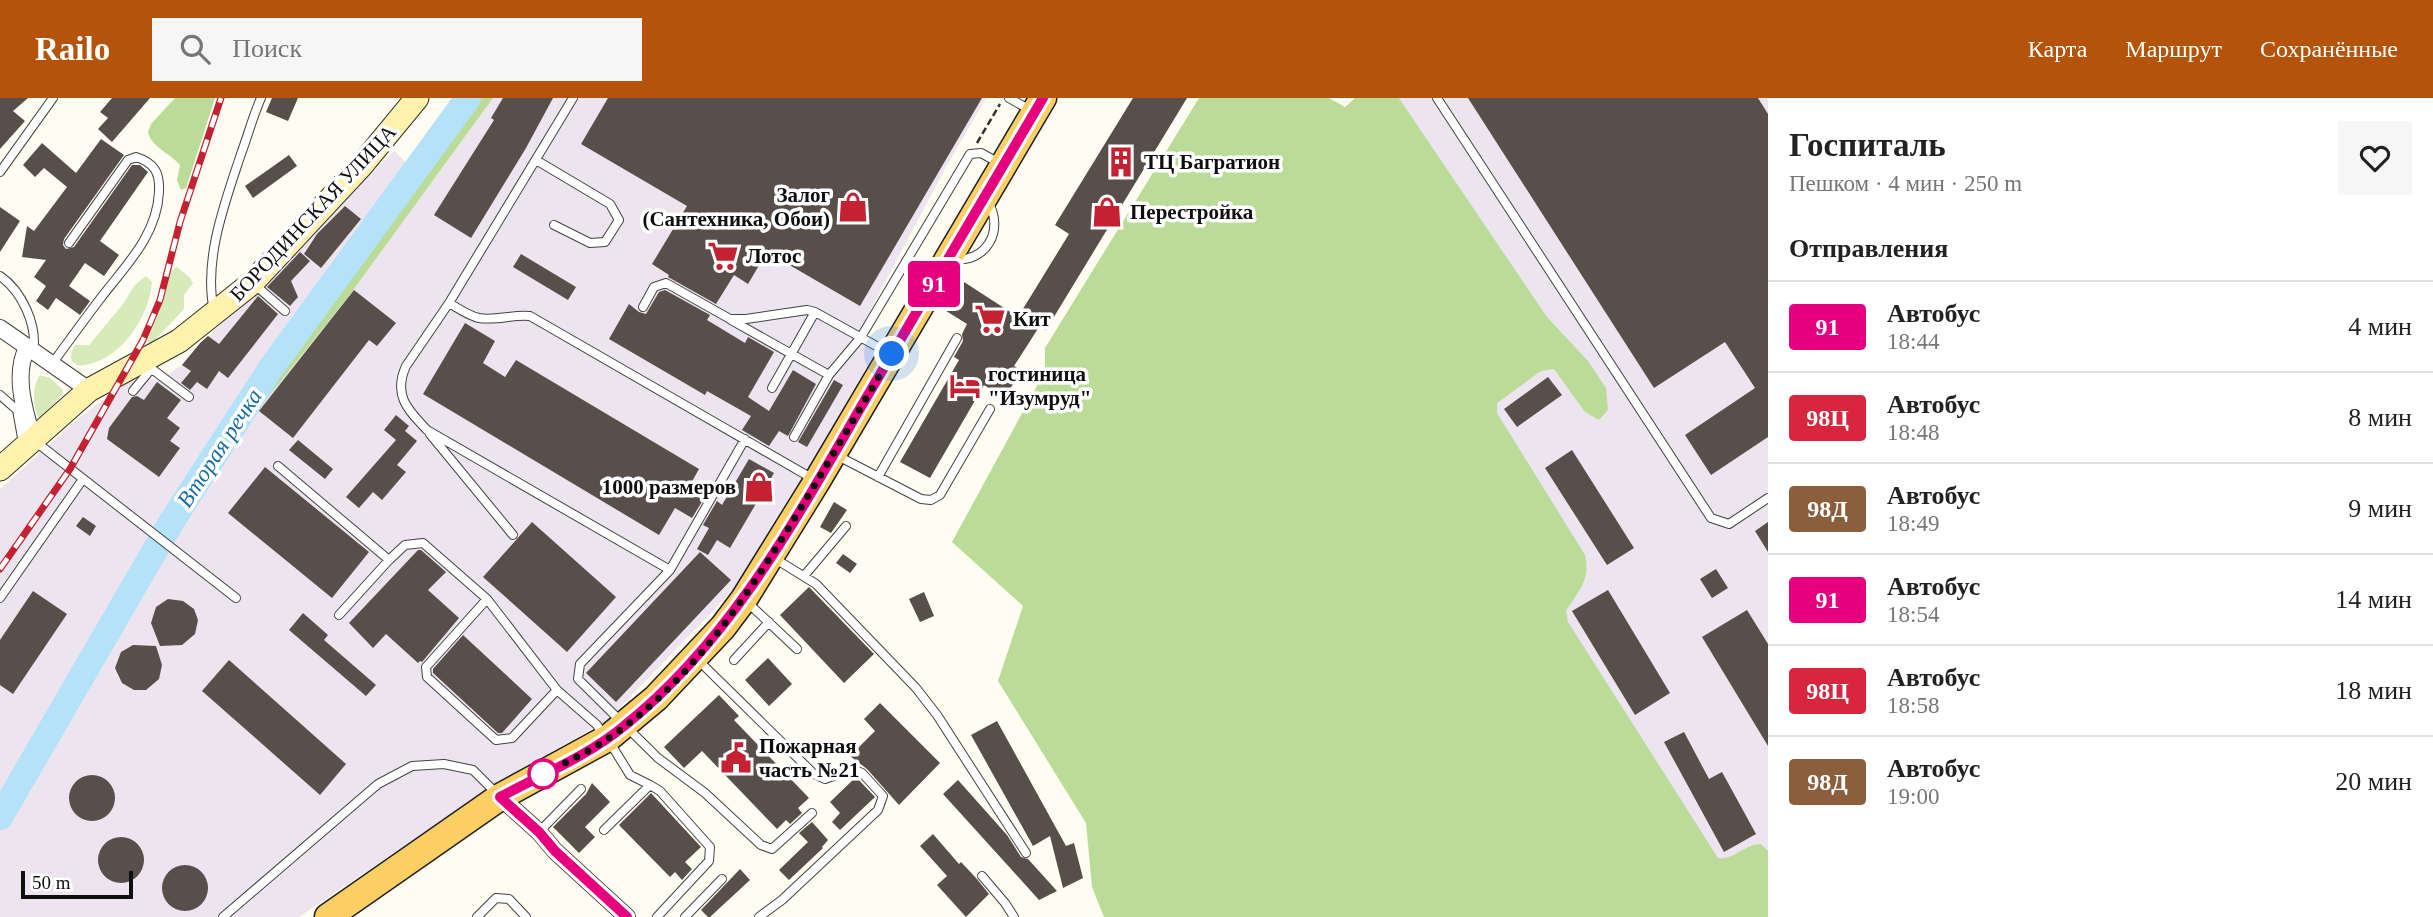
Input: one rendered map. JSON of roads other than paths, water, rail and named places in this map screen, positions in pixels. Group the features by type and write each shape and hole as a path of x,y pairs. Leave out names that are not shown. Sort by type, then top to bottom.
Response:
{"main road":[{"name":"БОРОДИНСКАЯ УЛИЦА","path":"1,468 89,390 146,366 252,283 361,166 417,98"},
{"path":"328,917 500,797 613,735 696,658 744,599 771,557 1039,106"}],"street":[{"path":"0,328 89,390"},
{"path":"28,444 21,359 30,350"},
{"path":"500,797 626,917"}],"lane":[{"path":"0,172 53,98"},
{"path":"215,314 211,299 218,228 261,98"},
{"path":"513,535 427,430 407,410 400,389 401,377 573,98"},
{"path":"1006,98 1039,106"},
{"path":"1437,98 1711,518 1729,524 1768,498"},
{"path":"794,437 829,376 861,337 970,155 981,153 1004,165"},
{"path":"52,365 142,245 155,222 159,172 153,165 135,157 128,160 69,243"},
{"path":"536,160 610,204 619,220 606,242 590,243 554,225"},
{"path":"0,276 14,287 25,308 35,342 30,350"},
{"path":"252,283 285,311"},
{"path":"643,307 654,287 666,283 829,376"},
{"path":"449,303 476,317 489,319 514,315 530,316 817,481"},
{"path":"730,319 807,310 892,354"},
{"path":"772,388 815,312"},
{"path":"878,477 957,338"},
{"path":"133,391 146,366 189,397"},
{"path":"0,395 17,410 28,444 83,479 236,598"},
{"path":"834,453 920,499 931,500 940,495 990,408"},
{"path":"427,430 670,570"},
{"path":"657,917 709,861 710,847 660,790 630,775 613,735 578,679 579,664 670,570 745,439"},
{"path":"278,466 389,560"},
{"path":"0,598 83,479"},
{"path":"804,576 846,526"},
{"path":"339,615 405,545 423,543 487,599 557,690 597,725 658,758 705,793 761,845 772,849 812,813"},
{"path":"771,557 816,584 916,688 937,715 1026,853"},
{"path":"487,599 426,667 427,677 496,740 512,738 557,690"},
{"path":"744,599 797,649"},
{"path":"734,660 769,622"},
{"path":"696,658 814,774 825,779 853,769 862,773 883,796 878,810 782,900 759,917"},
{"path":"223,917 378,784 412,766 444,764 473,770 500,797"},
{"path":"604,830 650,785"},
{"path":"539,832 581,789"},
{"path":"982,876 1006,903 1014,917"},
{"path":"685,917 722,879"},
{"path":"477,917 496,898 509,899 526,917"}],"waterway":[{"name":"Вторая речка","path":"0,817 172,521 271,368 468,98"}],"railway":[{"path":"0,569 70,469 143,340 160,300 180,222 221,98"}],"place":[{"name":"ТЦ Багратион","path":"1121,162"},
{"name":"Залог (Сантехника, Обои)","path":"853,207"},
{"name":"Перестройка","path":"1107,212"},
{"name":"Лотос","path":"723,256"},
{"name":"Кит","path":"990,319"},
{"name":"гостиница \"Изумруд\"","path":"965,386"},
{"name":"1000 размеров","path":"759,487"},
{"name":"Пожарная часть №21","path":"736,758"}]}
